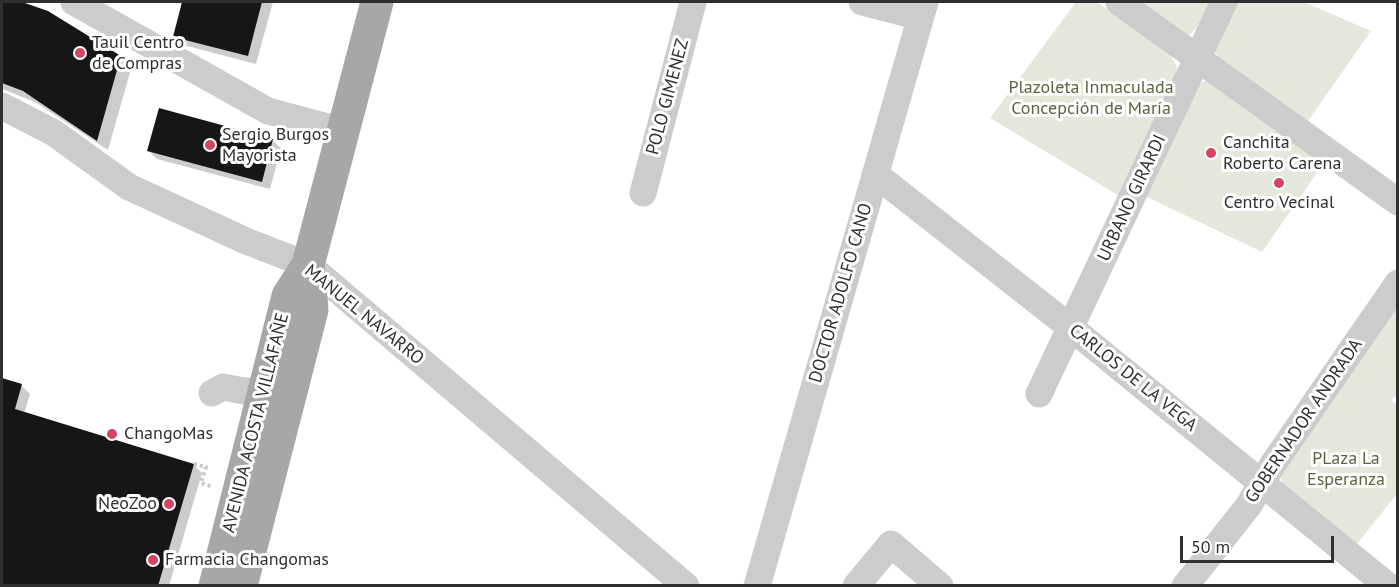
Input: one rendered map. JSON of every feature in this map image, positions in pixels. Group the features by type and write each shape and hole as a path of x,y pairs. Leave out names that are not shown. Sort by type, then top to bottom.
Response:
{"main road":[{"name":"AVENIDA ACOSTA VILLAFAÑE","path":"215,585 277,394 312,310 308,265 377,2"},
{"name":"AVENIDA ACOSTA VILLAFAÑE","path":"241,585 277,394"}],"street":[{"path":"74,2 268,111 343,131"},
{"name":"POLO GIMENEZ","path":"642,193 693,2"},
{"path":"862,2 923,9"},
{"path":"1119,2 1398,202"},
{"name":"URBANO GIRARDI","path":"1039,394 1224,2"},
{"name":"DOCTOR ADOLFO CANO","path":"760,585 923,9"},
{"name":"MANUEL NAVARRO","path":"2,106 54,133 129,187 246,242 308,265 686,585"},
{"name":"CARLOS DE LA VEGA","path":"875,174 1070,327 1388,585"},
{"name":"GOBERNADOR ANDRADA","path":"1185,585 1249,505 1273,464 1398,283"},
{"path":"215,380 226,375 245,380 277,394"},
{"path":"856,585 891,544 940,585"}],"green space":[{"name":"Plazoleta Inmaculada Concepción de María","path":"1076,2 1097,2 1170,54 1177,67 1176,79 1121,197 990,118"},
{"name":"Plazoleta Inmaculada Concepción de María","path":"1135,2 1211,2 1199,26 1189,35 1177,32"},
{"name":"Plazoleta Inmaculada Concepción de María","path":"1237,2 1304,2 1371,31 1306,124 1221,61 1215,52"},
{"name":"Plazoleta Inmaculada Concepción de María","path":"1204,81 1215,81 1323,164 1262,252 1145,196 1196,87"},
{"name":"PLaza La Esperanza","path":"1397,306 1397,395 1391,400 1397,405 1397,494 1356,545 1284,486 1281,478 1282,467"}],"building":[{"path":"2,2 22,2 48,11 121,56 97,141 23,91 2,83"},
{"path":"182,2 262,2 248,56 173,37"},
{"name":"Sergio Burgos Mayorista","path":"159,108 273,139 262,182 147,151"},
{"path":"2,378 22,384 15,409 194,464 158,586 2,586"}],"place":[{"name":"Tauil Centro de Compras","path":"80,53"},
{"name":"Sergio Burgos Mayorista","path":"210,145"},
{"name":"Canchita Roberto Carena","path":"1211,153"},
{"name":"Centro Vecinal","path":"1279,183"},
{"name":"ChangoMas","path":"112,434"},
{"name":"NeoZoo","path":"169,504"},
{"name":"Farmacia Changomas","path":"153,560"}]}
